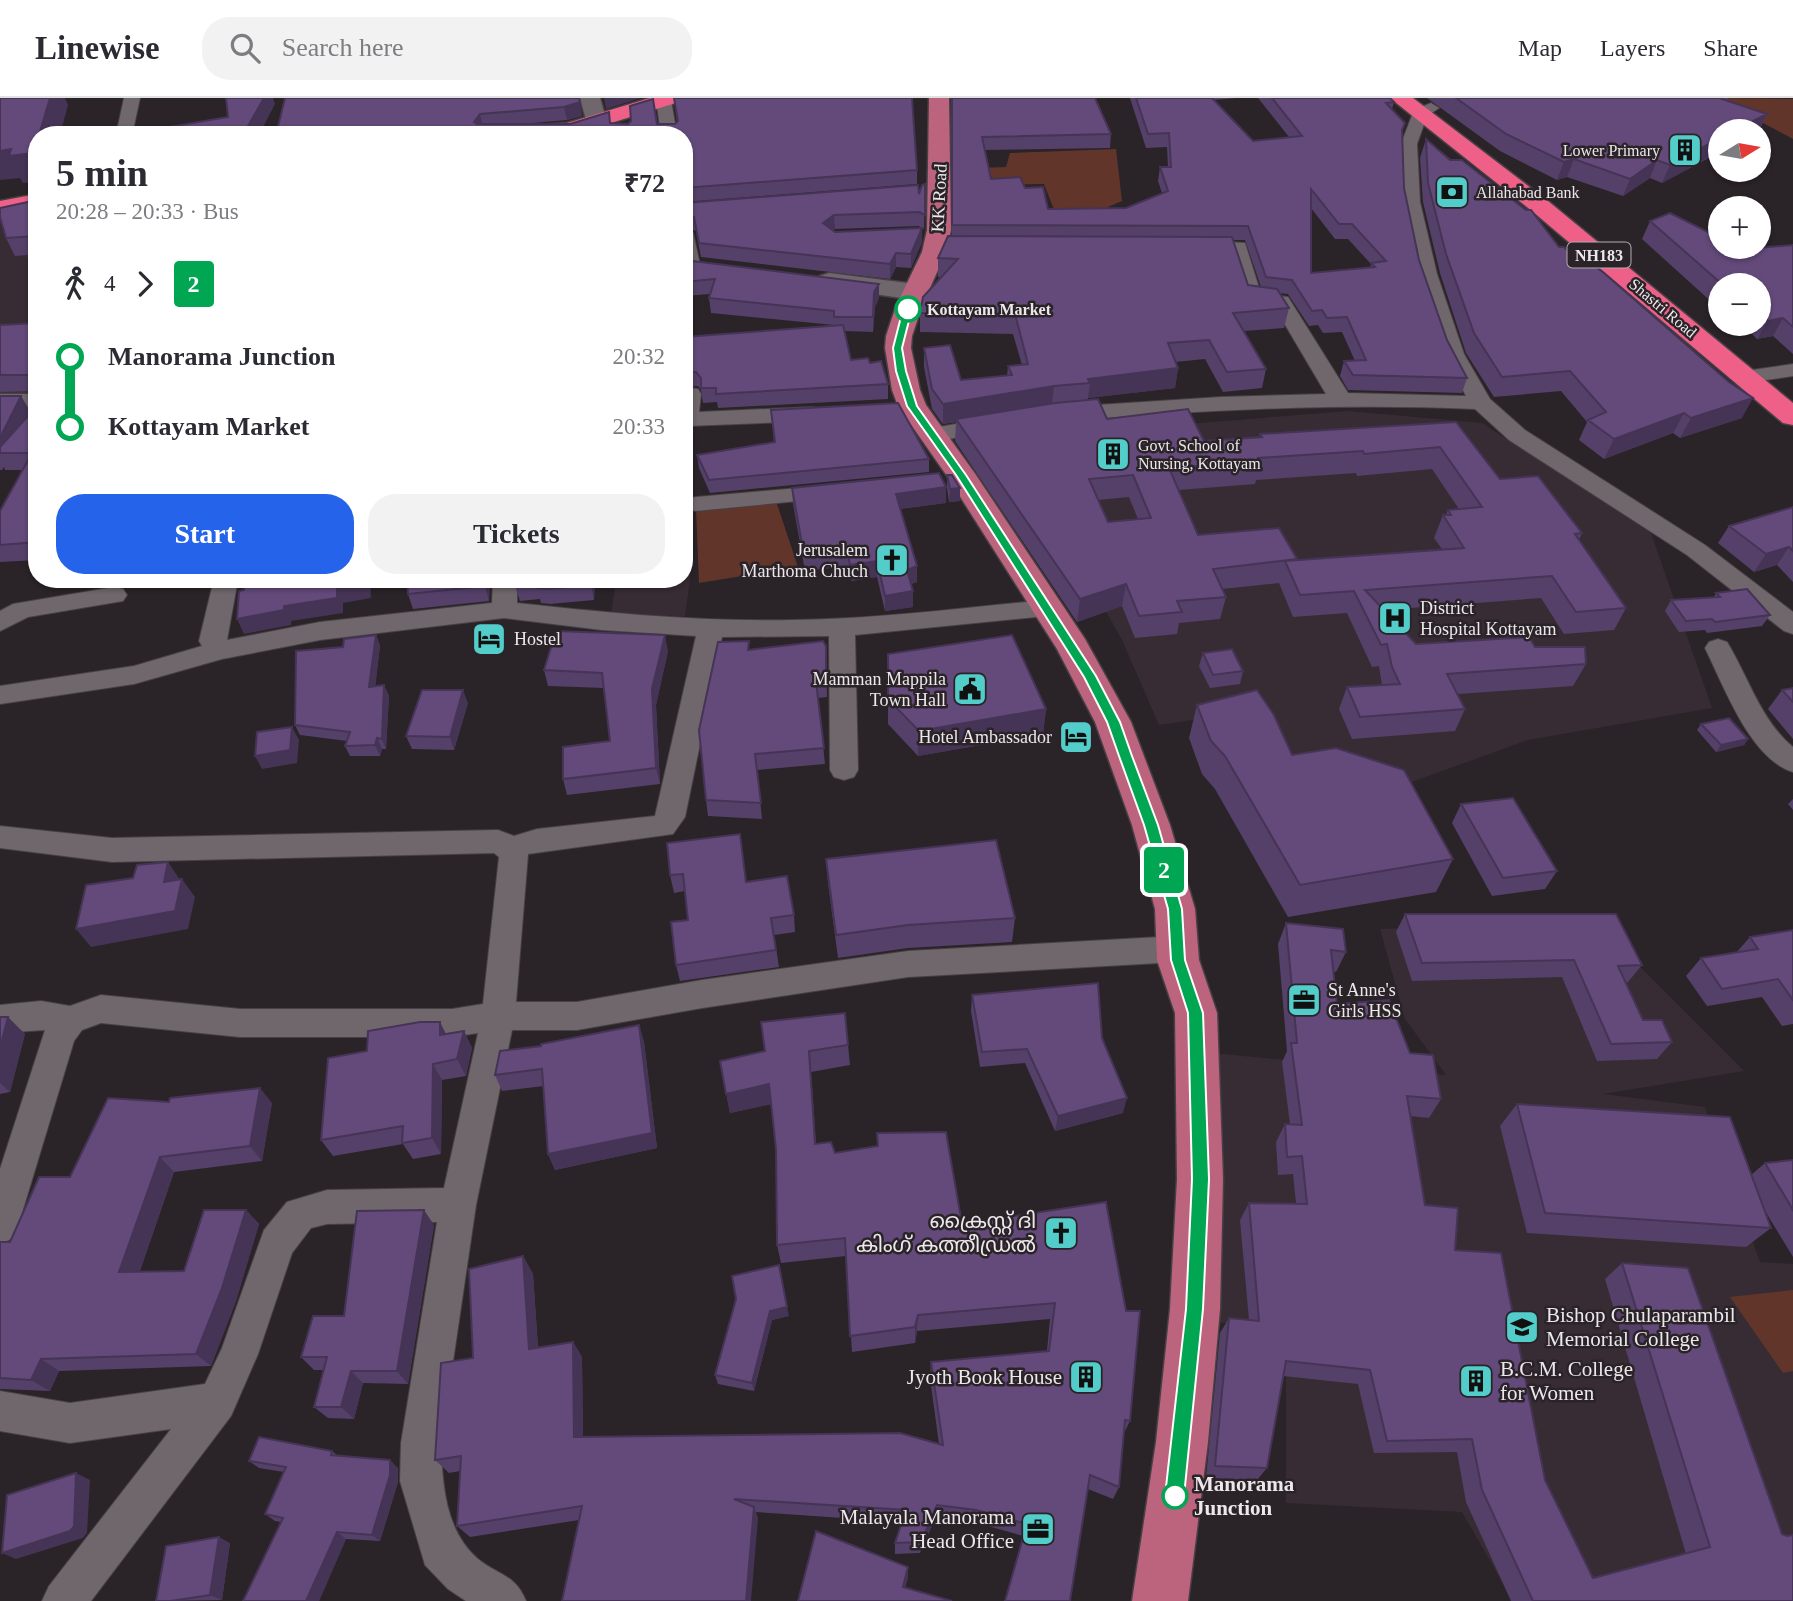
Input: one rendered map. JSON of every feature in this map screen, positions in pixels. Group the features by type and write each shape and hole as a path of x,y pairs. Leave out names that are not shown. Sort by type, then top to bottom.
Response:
{"highway":[{"name":"Shastri Road","path":"1399,98 1422,106 1540,206 1752,376 1793,403"},
{"path":"585,126 596,122 621,120 668,99"},
{"path":"0,208 28,203"},
{"name":"Shastri Road","path":"1752,376 1793,417"}],"main road":[{"path":"590,98 596,122"},
{"name":"KK Road","path":"939,98 941,146 932,190 937,241 904,321 898,348 904,406 933,435 953,479 1078,655 1113,722 1151,825 1175,909 1178,960 1196,1013 1200,1179 1194,1323 1182,1442 1160,1601"},
{"path":"693,266 716,269"},
{"path":"810,279 915,292"},
{"path":"0,402 28,402"}],"street":[{"path":"126,126 132,98"},
{"path":"668,99 669,126"},
{"path":"1422,106 1409,144 1411,202 1427,274 1454,354 1481,403 1517,435 1696,550 1793,625"},
{"path":"1183,246 1238,247 1254,299 1281,301 1342,400"},
{"path":"1752,376 1793,370"},
{"path":"1045,416 1254,401 1481,403"},
{"path":"693,419 837,412"},
{"path":"933,435 1012,421"},
{"path":"696,503 853,490"},
{"path":"220,650 212,641 224,588"},
{"path":"504,610 505,588"},
{"path":"0,622 22,610 114,595"},
{"path":"0,695 134,675 220,650 320,631 504,610 603,621 711,628 842,628 1046,608"},
{"path":"0,837 112,850 498,841 512,848 537,840 663,826 670,817 680,776 711,628"},
{"path":"842,628 844,770"},
{"path":"1718,648 1758,725 1772,745 1793,762"},
{"path":"504,1601 463,1574 440,1550 421,1481 421,1443 458,1205 498,1016 514,857 512,848"},
{"path":"0,1018 41,1015 70,1020 101,1009 240,1023 452,1023 498,1016 578,1016 702,994 908,964 1178,949"},
{"path":"0,1226 60,1036 70,1020"},
{"path":"64,1601 217,1402 239,1354 276,1243 300,1214 327,1207 458,1205"},
{"path":"0,1411 70,1423 217,1402"}],"shaded area":[{"path":"1703,98 1793,99 1793,139 1771,127 1771,119 1754,119"},
{"path":"1116,149 1122,201 1108,207 1110,220 1058,220 1044,184 983,185 978,168 1006,167 1010,153"},
{"path":"28,209 28,395 0,395 0,215"},
{"name":"District Hospital Kottayam","path":"1348,411 1482,423 1651,533 1712,708 1528,740 1381,793 1283,757 1240,713 1159,725 1122,640 1066,540 1101,431"},
{"path":"776,501 798,567 699,583 696,509"},
{"path":"615,588 689,588 685,616 611,615"},
{"name":"Bishop Chulaparambil Memorial College","path":"1581,923 1606,933 1744,1071 1603,1094 1705,1107 1760,1262 1793,1264 1793,1601 1513,1601 1462,1512 1286,1503 1286,1331 1216,1322 1211,1053 1446,1075 1405,1019 1380,929"},
{"path":"1793,1290 1793,1371 1783,1373 1730,1297"}],"building":[{"path":"0,98 50,98 42,126 28,126 28,154 9,156 11,149 0,151"},
{"path":"226,98 264,98 248,126 175,126 228,117"},
{"path":"285,98 579,98 580,102 564,107 480,114 474,122 477,124 570,124 609,112 610,123 628,124 631,121 630,106 653,99 657,124 675,124 678,121 674,98 912,98 917,170 693,187 693,126 278,126"},
{"path":"952,98 1095,98 1111,134 982,137 991,179 1020,177 1025,188 1043,187 1048,209 1126,208 1168,191 1160,167 1171,167 1169,133 1148,134 1136,98 1212,98 1253,141 1302,136 1272,98 1390,98 1394,102 1386,103 1405,123 1402,130 1404,188 1419,260 1447,340 1467,378 1353,375 1344,361 1366,360 1347,317 1327,318 1322,310 1312,311 1292,280 1266,277 1248,226 952,225","holes":["1311,189 1339,224 1352,224 1386,261 1371,263 1375,267 1311,273"]},
{"path":"1456,98 1719,98 1767,114 1757,119 1708,119 1708,144 1670,165 1657,160 1630,179 1574,159 1564,162 1506,134"},
{"path":"1426,139 1450,160 1462,160 1526,210 1531,210 1559,247 1564,247 1578,261 1587,260 1604,273 1729,382 1753,398 1691,418 1684,413 1614,439 1588,420 1606,412 1570,371 1502,377 1474,333 1446,254 1428,183"},
{"path":"925,184 925,215 919,212 834,215 823,223 835,232 922,228 911,254 896,253 890,264 699,243 693,217 693,202 918,185 919,194"},
{"path":"28,202 28,237 6,238 0,208"},
{"path":"1670,213 1708,232 1708,259 1771,259 1771,247 1793,245 1793,327 1783,318 1771,320 1771,273 1709,273 1650,221"},
{"path":"948,236 1232,237 1248,285 1277,289 1289,308 1233,313 1266,369 1227,372 1209,340 1168,343 1178,368 1088,379 1090,383 1054,386 943,404 932,389 924,348 950,345 961,380 1012,375 1008,366 1028,364 1015,314 920,313 923,297 958,259 938,258"},
{"path":"693,261 879,284 874,292 873,317 834,317 834,311 709,298 715,279 693,281"},
{"path":"28,323 28,375 0,375 0,325"},
{"path":"843,325 851,360 868,358 870,363 881,361 888,384 716,394 716,388 701,388 701,378 693,372 693,336"},
{"path":"0,396 21,396 0,438"},
{"path":"1098,399 1107,419 1188,409 1204,441 1262,437 1260,434 1456,422 1500,479 1538,476 1582,533 1575,534 1626,608 1576,612 1552,576 1365,590 1416,644 1529,637 1535,647 1585,647 1586,664 1447,674 1465,709 1360,717 1347,687 1400,684 1392,667 1387,644 1381,645 1354,591 1300,595 1285,561 1464,548 1443,515 1451,515 1448,510 1482,507 1440,447 1364,454 1363,451 1258,458 1260,462 1169,468 1198,535 1279,528 1297,559 1213,569 1226,597 1177,601 1182,612 1139,616 1126,584 1080,599 956,419","holes":["1133,475 1151,518 1108,522 1089,479"]},
{"path":"898,403 929,459 709,480 697,455 775,442 771,410"},
{"path":"28,416 28,453 0,453 0,447"},
{"path":"28,460 28,543 0,545 0,511"},
{"path":"939,473 946,487 896,494 917,566 907,570 913,591 885,596 877,561 850,565 847,550 804,555 792,488"},
{"path":"947,475 952,475 960,488 950,489"},
{"path":"1793,507 1793,551 1789,547 1766,554 1729,526"},
{"path":"337,588 337,598 284,606 284,610 237,619 239,591"},
{"path":"408,588 466,588 408,594"},
{"path":"1747,589 1770,615 1715,622 1712,619 1686,621 1671,600 1720,597 1716,593"},
{"path":"556,631 665,635 652,689 656,768 563,779 563,747 610,741 602,673 544,670"},
{"path":"376,635 369,687 384,685 382,739 377,738 375,745 345,746 350,732 295,725 296,651 343,647 344,639"},
{"path":"1012,635 1046,709 919,731 888,699 888,654"},
{"path":"749,641 748,650 823,641 826,646 826,681 816,682 824,748 755,754 761,803 706,800 699,730 718,642"},
{"path":"1232,649 1243,671 1213,675 1203,653"},
{"path":"1793,688 1793,702 1782,690"},
{"path":"422,690 463,690 450,737 406,736"},
{"path":"1257,690 1274,715 1292,755 1336,748 1404,770 1453,859 1300,885 1225,756 1211,741 1197,705"},
{"path":"1729,718 1748,739 1721,745 1701,724"},
{"path":"292,727 290,750 255,756 257,732"},
{"path":"1513,798 1557,871 1503,878 1461,804"},
{"path":"740,834 746,882 787,876 794,915 771,918 776,950 676,965 671,922 688,920 683,874 670,875 667,843"},
{"path":"996,840 1015,918 908,925 836,935 826,859"},
{"path":"168,862 164,882 182,879 175,911 76,929 86,885 133,878 137,865"},
{"path":"1405,914 1616,914 1642,965 1618,966 1643,1020 1662,1020 1672,1042 1611,1044 1574,960 1422,963"},
{"path":"1286,923 1343,929 1346,952 1331,950 1337,1004 1389,1000 1410,1053 1433,1055 1441,1099 1407,1096 1425,1205 1458,1208 1455,1250 1501,1253 1545,1480 1593,1578 1710,1547 1622,1263 1688,1268 1782,1534 1793,1535 1793,1601 1533,1601 1482,1490 1472,1439 1387,1441 1370,1370 1286,1361 1267,1468 1215,1466 1229,1318 1259,1321 1249,1203 1307,1204 1302,1156 1287,1157 1285,1124 1302,1125 1291,1043 1297,1043"},
{"path":"1793,930 1793,1000 1778,979 1722,989 1701,958 1758,949 1750,937"},
{"path":"1098,983 1102,1038 1127,1098 1058,1116 1027,1049 982,1052 972,995"},
{"path":"845,1013 848,1045 809,1051 815,1144 831,1142 835,1153 878,1146 877,1133 946,1132 962,1224 1106,1202 1126,1311 1140,1311 1130,1421 1125,1420 1119,1487 1090,1475 1070,1601 1005,1601 1027,1524 976,1510 937,1505 921,1542 895,1543 906,1510 734,1499 754,1507 746,1601 562,1601 582,1506 457,1526 461,1456 435,1460 441,1363 473,1358 469,1269 523,1256 529,1349 573,1342 574,1437 900,1433 943,1445 931,1362 1049,1351 1055,1303 918,1315 915,1327 850,1336 845,1238 777,1245 776,1149 769,1084 726,1094 720,1061 765,1051 761,1022"},
{"path":"0,1017 8,1017 0,1048"},
{"path":"420,1022 440,1022 440,1035 464,1031 457,1059 433,1064 432,1138 402,1143 403,1126 321,1140 328,1058 367,1051 368,1031"},
{"path":"639,1025 652,1133 548,1154 542,1069 495,1075 500,1051 541,1046"},
{"path":"260,1088 250,1146 160,1157 119,1272 184,1271 204,1210 246,1210 222,1288 196,1354 41,1359 31,1380 0,1378 0,1242 10,1242 39,1177 70,1177 108,1098 169,1102 170,1098"},
{"path":"1517,1104 1730,1117 1771,1228 1545,1213"},
{"path":"1793,1160 1793,1210 1765,1163"},
{"path":"424,1210 397,1371 351,1371 341,1407 314,1407 327,1357 301,1357 313,1316 344,1316 357,1211"},
{"path":"779,1265 787,1307 770,1311 752,1383 715,1375 736,1299 732,1276"},
{"path":"259,1437 332,1451 331,1455 390,1460 390,1475 372,1535 337,1532 306,1601 243,1601 283,1518 265,1514 286,1467 249,1461"},
{"path":"76,1473 74,1526 70,1531 2,1553 7,1495"},
{"name":"Malayala Manorama Head Office","path":"816,1531 908,1567 903,1587 952,1601 798,1601"},
{"path":"219,1537 210,1595 156,1601 166,1546"}],"bus line":[{"name":"2","path":"908,309 898,348 901,371 912,406 961,475 1090,676 1126,756 1151,825 1175,909 1178,960 1196,1013 1200,1179 1195,1309 1175,1496"}],"place":[{"name":"Lower Primary","path":"1685,150"},
{"name":"Allahabad Bank","path":"1452,192"},
{"name":"Kottayam Market","path":"908,309"},
{"name":"Govt. School of Nursing, Kottayam","path":"1113,454"},
{"name":"Jerusalem Marthoma Chuch","path":"892,560"},
{"name":"District Hospital Kottayam","path":"1395,618"},
{"name":"Hostel","path":"489,639"},
{"name":"Mamman Mappila Town Hall","path":"970,689"},
{"name":"Hotel Ambassador","path":"1076,737"},
{"name":"St Anne's Girls HSS","path":"1304,1000"},
{"name":"ക്രൈസ്റ്റ് ദി കിംഗ് കത്തീഡ്രൽ","path":"1061,1233"},
{"name":"Bishop Chulaparambil Memorial College","path":"1522,1327"},
{"name":"Jyoth Book House","path":"1086,1377"},
{"name":"B.C.M. College for Women","path":"1476,1381"},
{"name":"Manorama Junction","path":"1175,1496"},
{"name":"Malayala Manorama Head Office","path":"1038,1529"}]}
